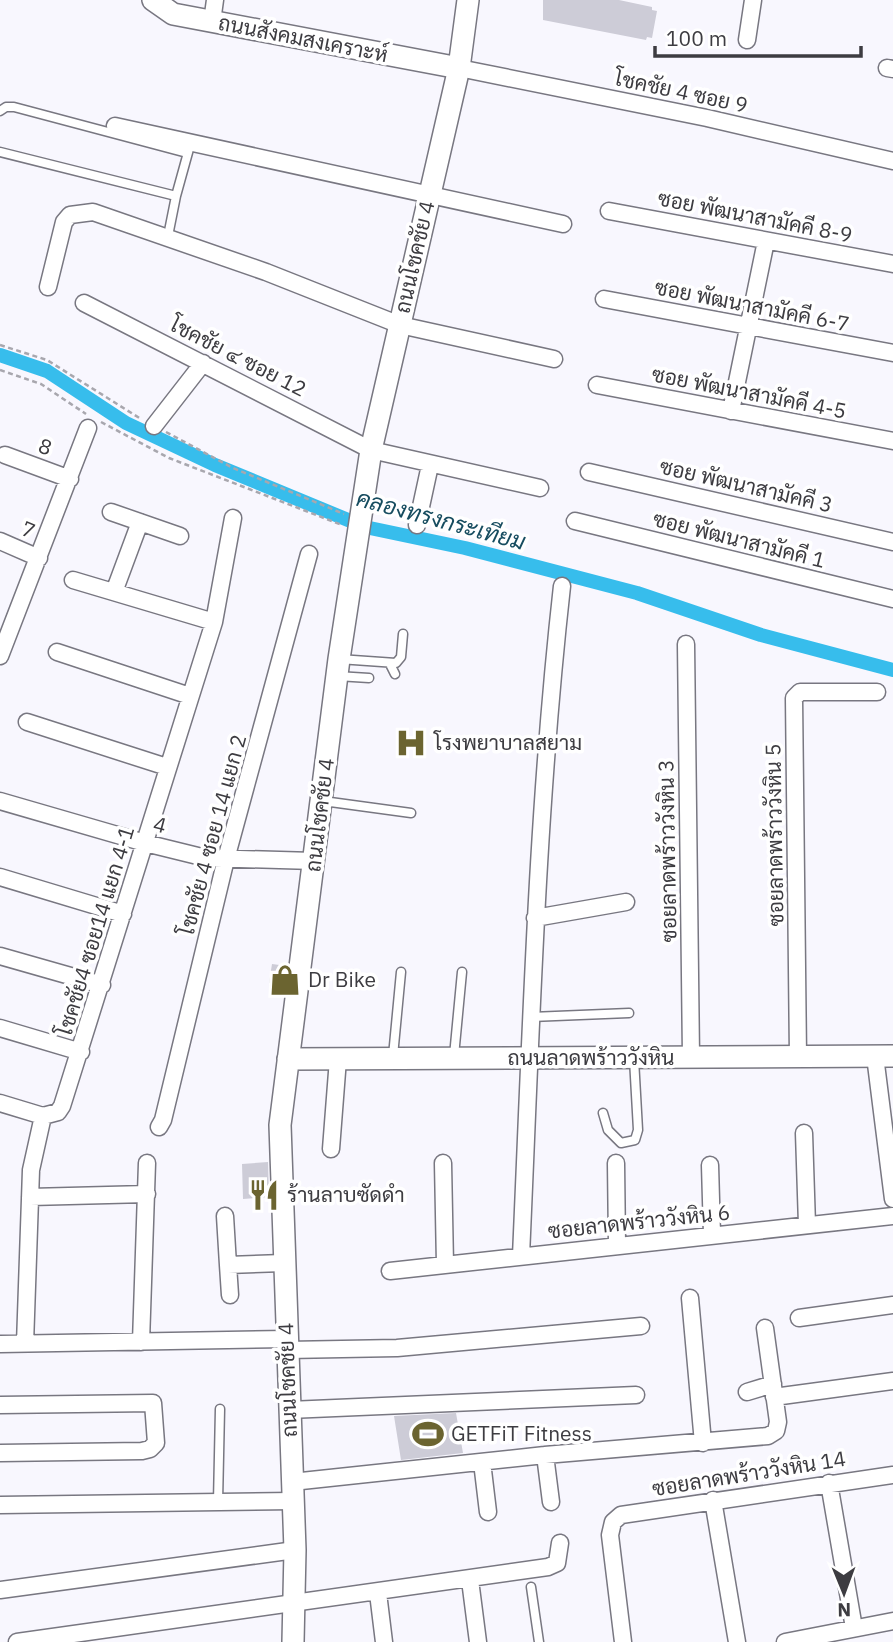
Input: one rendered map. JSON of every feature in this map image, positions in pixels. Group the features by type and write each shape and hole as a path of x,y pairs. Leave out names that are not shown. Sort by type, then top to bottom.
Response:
{"main road":[{"name":"ถนนสังคมสงเคราะห์","path":"153,0 173,14 458,68"},
{"name":"ถนนโชคชัย 4","path":"293,1642 296,1603 295,1549 279,1144 288,1059 338,668 371,450 458,68 468,0"},
{"name":"ถนนลาดพร้าววังหิน","path":"288,1059 884,1056"}],"street":[{"path":"212,22 215,0"},
{"path":"747,40 753,0"},
{"name":"โชคชัย 4 ซอย 9","path":"458,68 707,118 893,161"},
{"path":"116,126 189,148 564,224"},
{"name":"ซอย พัฒนาสามัคคี 8-9","path":"609,211 893,264"},
{"path":"48,287 64,222 70,215 93,212 168,236 400,325 554,359"},
{"path":"732,411 766,241"},
{"name":"ซอย พัฒนาสามัคคี 6-7","path":"604,299 893,353"},
{"name":"โชคชัย ๔ ซอย 12","path":"84,303 371,450 540,488"},
{"path":"154,426 203,363"},
{"name":"ซอย พัฒนาสามัคคี 4-5","path":"597,385 893,441"},
{"path":"0,656 4,634 39,558 89,428"},
{"name":"8","path":"5,455 70,479"},
{"path":"417,525 430,465"},
{"name":"ซอย พัฒนาสามัคคี 3","path":"589,472 893,542"},
{"path":"111,512 180,536"},
{"name":"โชคชัย4 ซอย14 แยก 4-1","path":"43,1115 58,1112 62,1106 81,1052 214,622 233,518"},
{"name":"ซอย พัฒนาสามัคคี 1","path":"575,521 893,599"},
{"path":"114,592 140,522"},
{"name":"7","path":"0,541 39,558"},
{"name":"โชคชัย 4 ซอย 14 แยก 2","path":"159,1127 163,1121 226,859 309,554"},
{"path":"73,580 214,622"},
{"path":"521,1256 535,918 548,705 562,586"},
{"name":"ซอยลาดพร้าววังหิน 3","path":"686,644 691,1057"},
{"path":"57,652 190,696"},
{"name":"ซอยลาดพร้าววังหิน 5","path":"798,1057 794,698 800,692 877,692"},
{"path":"27,722 167,767"},
{"name":"4","path":"0,800 145,843 226,859 314,861"},
{"path":"0,877 123,914"},
{"path":"535,918 626,901"},
{"path":"0,956 102,985"},
{"path":"0,1028 81,1052"},
{"path":"884,1056 893,1199"},
{"path":"331,1149 338,1059"},
{"path":"0,1104 43,1115 33,1151 25,1344"},
{"path":"804,1133 807,1225"},
{"path":"141,1342 147,1163"},
{"path":"443,1163 445,1265"},
{"path":"616,1163 617,1245"},
{"path":"710,1165 712,1235"},
{"path":"30,1197 148,1194"},
{"path":"225,1216 230,1295"},
{"name":"ซอยลาดพร้าววังหิน 6","path":"390,1271 893,1216"},
{"path":"228,1265 283,1263"},
{"path":"690,1298 703,1443"},
{"path":"799,1318 893,1305"},
{"path":"0,1344 141,1342 410,1347 641,1326"},
{"path":"0,1505 218,1502 482,1462 768,1436 776,1431 774,1390 765,1328"},
{"path":"747,1392 893,1381"},
{"path":"289,1410 636,1395"},
{"path":"0,1405 153,1403 156,1443 142,1451 0,1453"},
{"path":"545,1455 551,1502"},
{"path":"482,1462 488,1512"},
{"name":"ซอยลาดพร้าววังหิน 14","path":"623,1642 610,1535 613,1522 621,1515 893,1475"},
{"path":"829,1483 854,1628"},
{"path":"713,1500 721,1598 737,1642"},
{"path":"17,1642 548,1567 558,1563 561,1543"},
{"path":"0,1590 295,1549"},
{"path":"470,1580 478,1642"},
{"path":"378,1593 384,1642"},
{"path":"785,1642 893,1621"}],"lane":[{"path":"0,111 6,107 14,107 189,148 168,236"},
{"path":"0,152 176,196"},
{"path":"338,668 390,664 401,657 403,634"},
{"path":"390,664 396,674"},
{"path":"338,668 369,678"},
{"path":"321,801 411,813"},
{"path":"392,1059 401,972"},
{"path":"454,1058 462,972"},
{"path":"531,1017 629,1013"},
{"path":"603,1113 614,1139 628,1144 635,1140 639,1130 634,1058"},
{"path":"218,1502 220,1409"},
{"path":"531,1587 539,1642"}],"path":[{"path":"0,345 47,360 154,426 233,468 359,525"},
{"path":"0,370 41,384 93,418 169,458 359,525"}],"building":[{"path":"543,0 619,0 652,7 652,10 657,11 652,38 647,37 646,40 543,20"},
{"path":"272,964 287,966 285,985 269,983"},
{"path":"268,1162 269,1197 243,1199 242,1164"},
{"name":"GETFiT Fitness","path":"456,1413 463,1453 401,1460 394,1416"}],"waterway":[{"name":"คลองทรงกระเทียม","path":"0,355 47,371 126,423 215,465 365,527 465,548 637,593 761,635 893,670"}],"place":[{"name":"โรงพยาบาลสยาม","path":"411,743"},
{"name":"Dr Bike","path":"285,980"},
{"name":"ร้านลาบซัดดำ","path":"264,1195"},
{"name":"GETFiT Fitness","path":"428,1434"}]}
